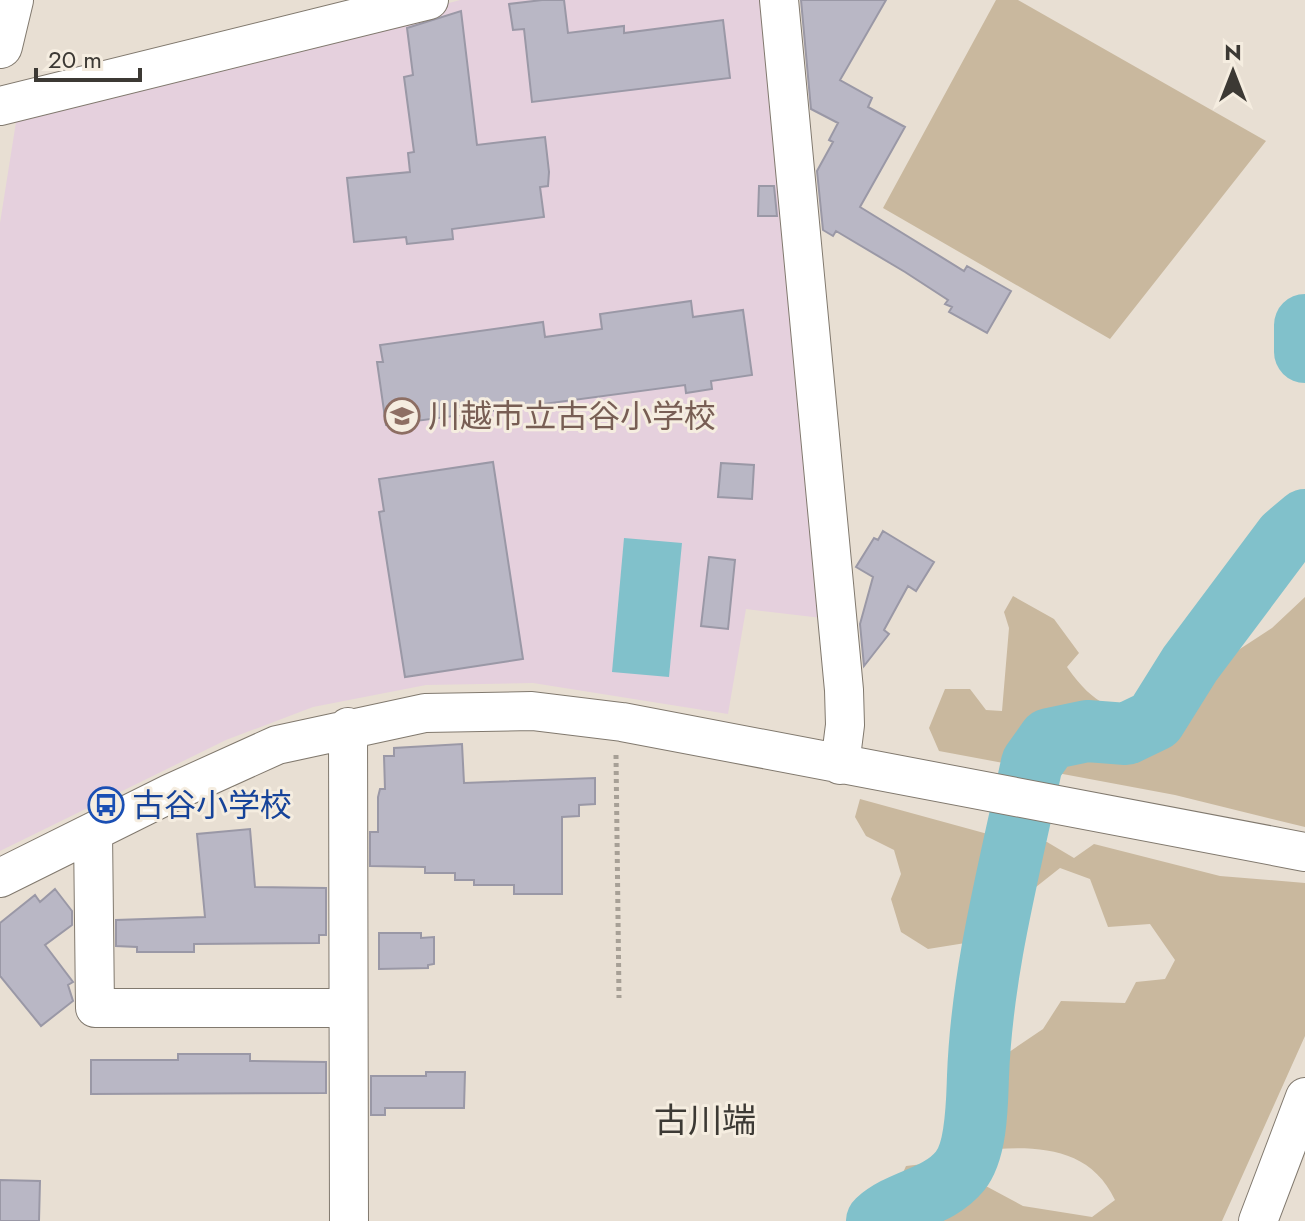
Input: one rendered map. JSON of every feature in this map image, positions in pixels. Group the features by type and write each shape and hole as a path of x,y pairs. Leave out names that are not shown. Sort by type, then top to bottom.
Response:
{"street":[{"path":"0,46 11,0"},
{"path":"0,106 429,0"},
{"path":"779,0 844,690 845,725 840,765"},
{"path":"0,878 277,745 348,727 425,713 471,712 532,711 622,722 1305,852"},
{"path":"348,727 349,1221"},
{"path":"93,832 95,1008 348,1008"},
{"path":"1258,1221 1305,1097"}],"path":[{"path":"619,998 614,827 616,754 622,722"}],"shaded area":[{"name":"川越市立古谷小学校","path":"460,0 768,0 822,618 746,609 728,714 533,683 426,685 313,707 226,740 0,851 0,223 16,122"},
{"path":"996,0 1018,0 1266,141 1110,339 883,208"},
{"path":"1013,596 1054,619 1079,653 1067,667 1091,695 1115,708 1142,711 1178,711 1223,660 1272,628 1305,597 1305,827 1175,795 939,751 929,728 945,689 970,689 986,710 1002,711 1009,628 1004,612"},
{"path":"860,799 995,836 1047,842 1074,858 1094,844 1220,876 1305,883 1305,1036 1222,1221 896,1221 891,1199 906,1166 941,1162 1023,1206 1092,1217 1115,1200 1094,1171 1065,1155 1032,1149 997,1149 984,1113 987,1067 1043,1029 1061,1001 1125,1003 1136,982 1165,979 1175,960 1150,924 1108,927 1090,879 1060,868 1017,902 1009,936 928,949 901,932 891,899 901,874 894,850 866,836 855,817"}],"water":[{"path":"624,538 682,543 669,677 612,672"}],"building":[{"path":"564,0 568,33 624,26 624,33 723,20 730,78 532,102 524,29 513,30 509,4"},
{"path":"801,0 886,0 840,80 872,98 868,107 905,127 860,207 964,271 967,266 1011,291 987,333 949,312 952,307 945,304 948,300 905,272 836,231 833,236 823,230 817,171 833,142 829,140 838,123 811,109"},
{"path":"461,11 477,145 545,137 549,172 548,186 540,187 544,217 452,229 453,239 407,244 406,237 354,242 347,178 410,172 408,153 414,152 404,77 413,75 407,28"},
{"path":"759,186 774,186 777,216 758,216"},
{"path":"691,301 693,317 743,310 752,375 711,381 712,389 686,393 685,385 386,425 377,362 383,362 380,345 543,322 545,337 602,329 600,314"},
{"path":"493,462 523,659 405,677 379,512 384,511 379,479"},
{"path":"721,463 754,465 752,499 718,497"},
{"path":"883,531 934,562 916,591 908,586 884,630 889,634 864,666 860,624 873,577 856,567 874,538 878,540"},
{"path":"709,557 735,560 728,629 701,626"},
{"path":"462,744 464,783 595,778 595,804 579,805 579,816 562,817 562,894 514,894 514,885 474,885 474,880 455,880 455,873 425,873 425,867 370,866 370,832 378,832 378,797 380,789 385,789 384,756 394,756 394,748"},
{"path":"250,829 255,887 326,888 326,935 319,935 319,943 194,944 194,952 137,952 137,947 116,946 116,920 205,917 197,834"},
{"path":"55,889 72,911 72,925 45,945 73,982 68,985 73,1001 41,1026 0,976 0,923 35,895 40,902"},
{"path":"379,933 421,933 421,938 434,937 434,964 428,965 428,968 379,969"},
{"path":"178,1054 250,1054 250,1061 326,1062 326,1093 91,1094 91,1060 178,1060"},
{"path":"426,1072 465,1072 464,1108 385,1108 385,1115 371,1115 371,1076 426,1076"},
{"path":"0,1180 40,1181 39,1221 0,1221"}],"waterway":[{"path":"1305,325 1305,352"},
{"path":"877,1221 951,1180 966,1162 970,1151 991,958 1032,763 1049,739 1087,731 1126,734 1155,720 1190,664 1285,537 1305,520"}],"place":[{"name":"川越市立古谷小学校","path":"402,416"},
{"name":"古谷小学校","path":"106,805"}],"district":[{"name":"古川端","path":"705,1120"}]}
